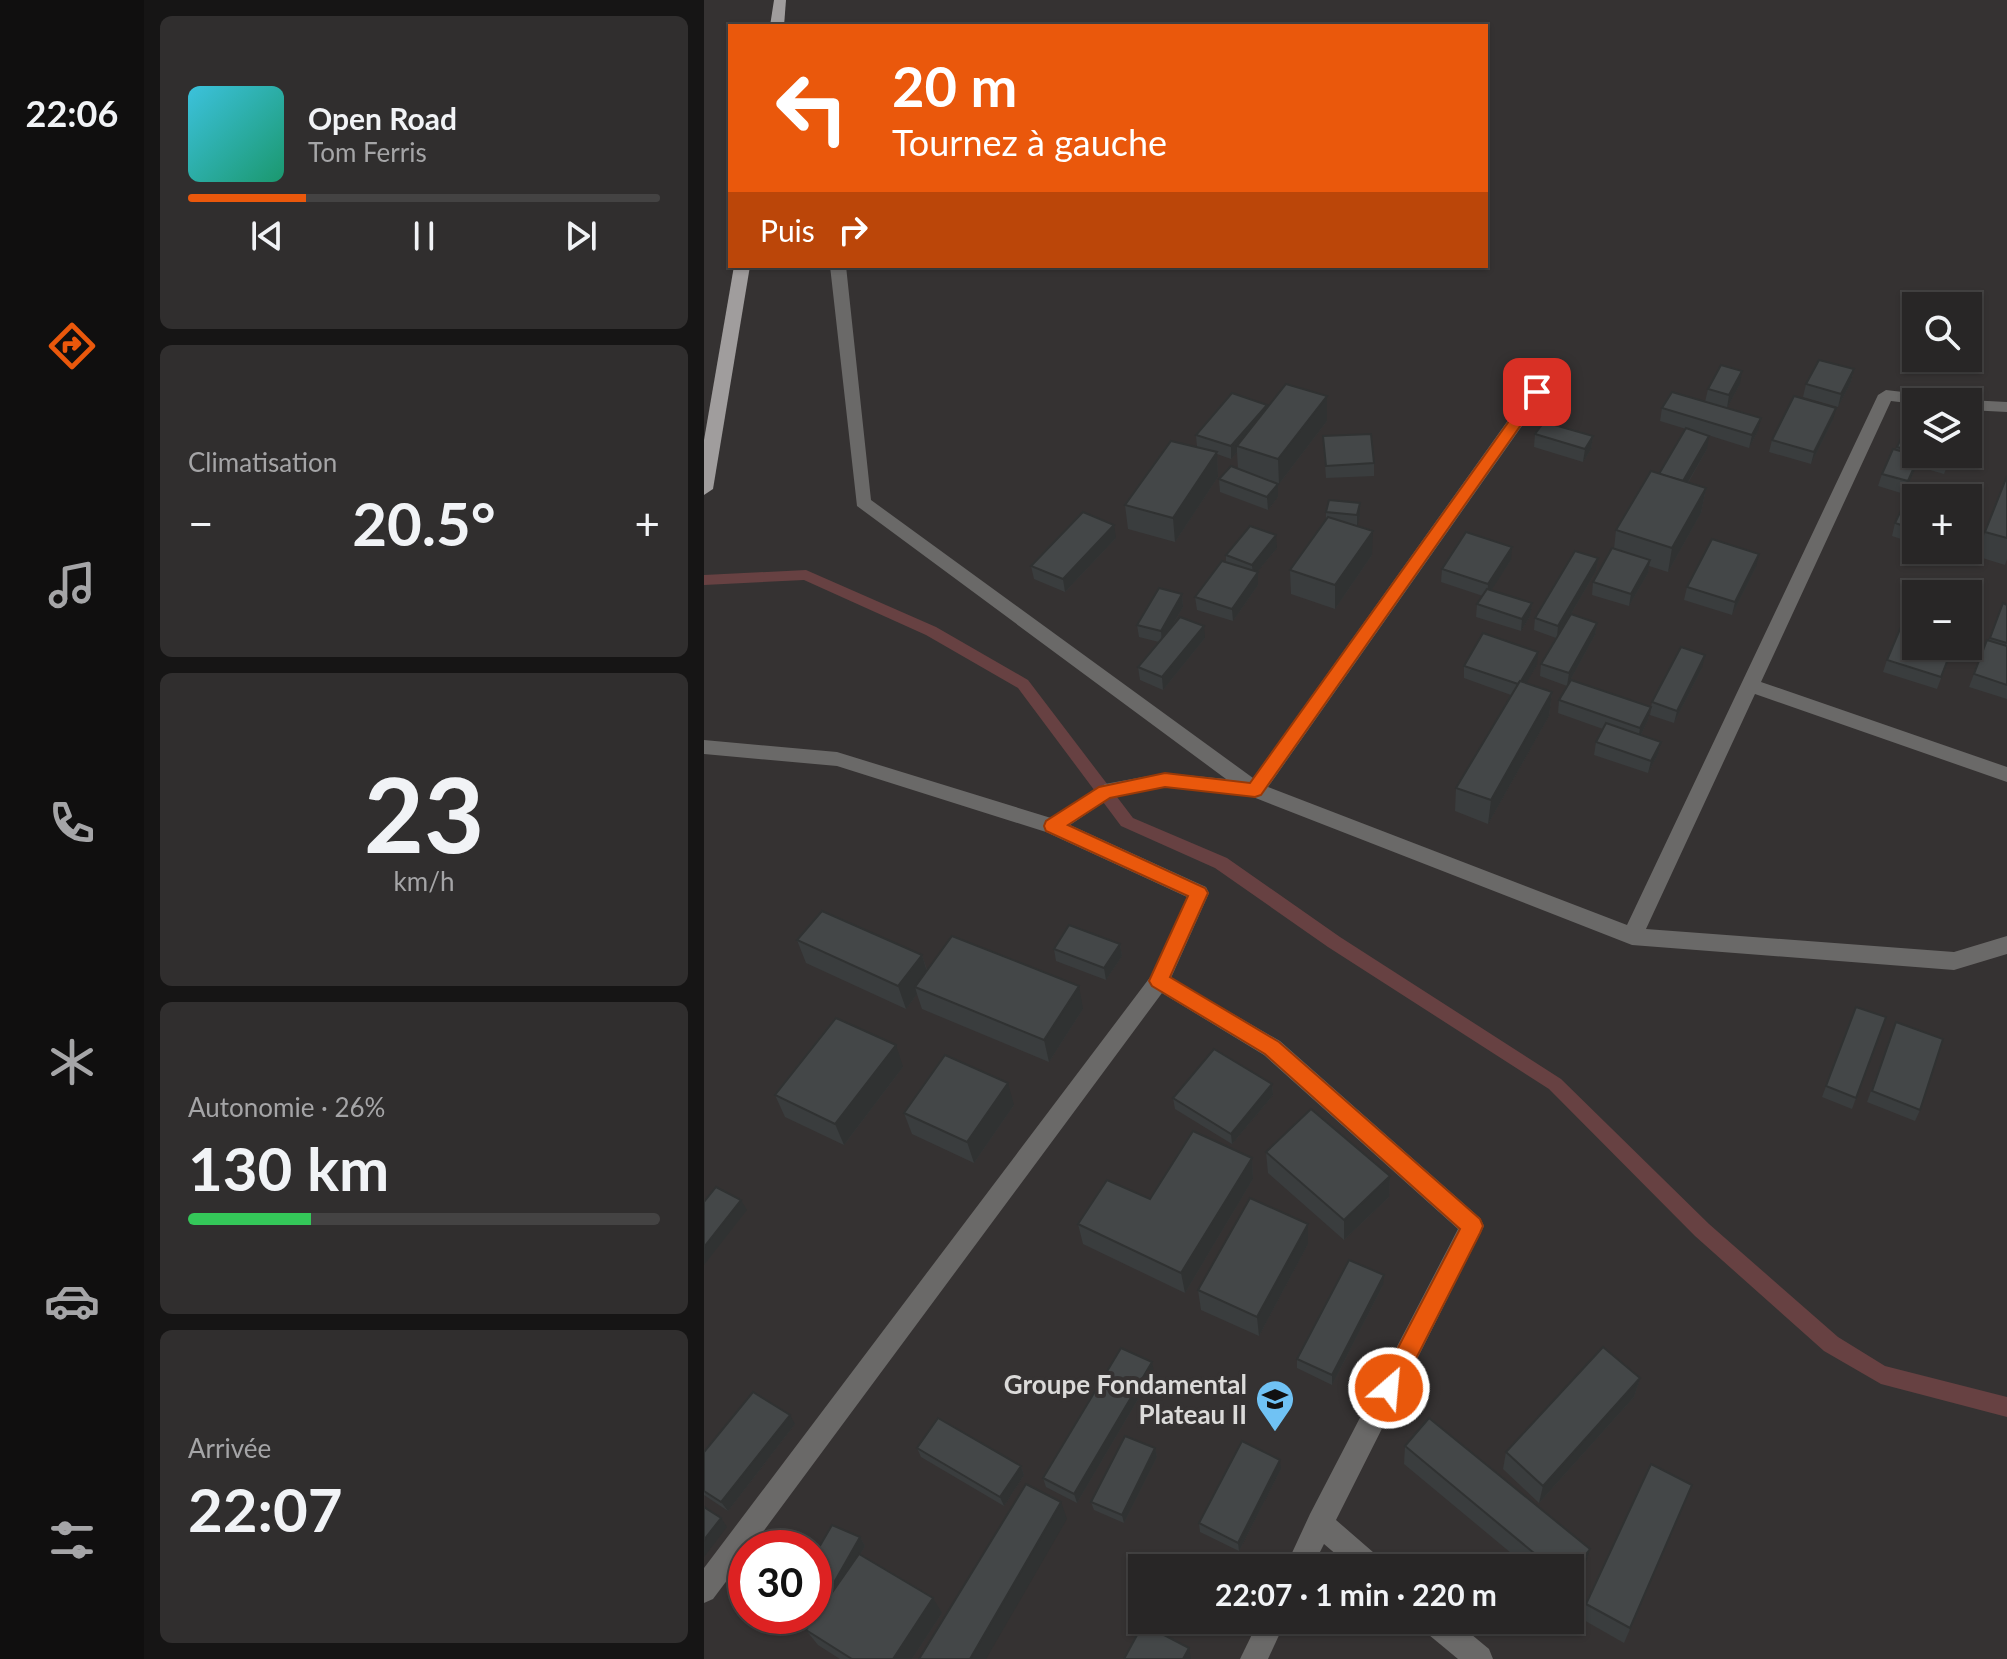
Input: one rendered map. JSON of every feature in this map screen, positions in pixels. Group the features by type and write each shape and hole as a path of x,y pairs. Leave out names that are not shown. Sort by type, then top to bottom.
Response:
{"main road":[{"path":"777,24 780,0"},
{"path":"704,489 742,268"}],"street":[{"path":"838,268 863,502 1255,790"},
{"path":"1255,790 1537,392"},
{"path":"1632,936 1886,395 1902,397"},
{"path":"1982,406 2007,407"},
{"path":"1751,686 2007,775"},
{"path":"704,747 837,759 1053,826 1199,893 1159,981 704,1590"},
{"path":"1053,826 1105,792 1165,780 1255,790 1632,936 1954,961 2007,945"},
{"path":"1159,981 1272,1048 1472,1226 1305,1554"},
{"path":"1319,1523 1356,1554"},
{"path":"1254,1659 1266,1634"},
{"path":"1450,1634 1479,1659"}],"building":[{"path":"1819,360 1854,369 1841,394 1806,384"},
{"path":"1721,365 1742,371 1729,395 1708,389"},
{"path":"1286,384 1327,396 1278,459 1237,446"},
{"path":"1672,392 1761,418 1752,435 1662,408"},
{"path":"1232,393 1267,405 1231,446 1196,435"},
{"path":"1794,396 1836,408 1814,452 1772,440"},
{"path":"1544,422 1593,436 1585,449 1535,434"},
{"path":"1686,428 1709,436 1683,481 1659,474"},
{"path":"1371,434 1374,463 1326,466 1323,436"},
{"path":"1171,441 1217,452 1173,518 1125,505"},
{"path":"1893,449 1902,451 1902,468 1914,468 1908,481 1882,474"},
{"path":"1231,466 1278,484 1267,497 1219,479"},
{"path":"1651,471 1706,488 1672,548 1616,530"},
{"path":"2007,476 2007,538 1985,532"},
{"path":"1329,500 1360,503 1357,515 1326,512"},
{"path":"1902,508 1902,525 1895,523"},
{"path":"1083,512 1114,525 1063,579 1031,566"},
{"path":"1328,517 1373,531 1335,585 1290,570"},
{"path":"1250,526 1276,535 1252,565 1226,555"},
{"path":"1466,532 1512,547 1488,584 1442,569"},
{"path":"1712,539 1759,554 1735,602 1687,587"},
{"path":"1612,548 1650,560 1631,594 1593,582"},
{"path":"1575,551 1598,558 1558,626 1535,618"},
{"path":"1222,561 1258,572 1232,609 1195,597"},
{"path":"1159,588 1182,594 1161,631 1137,625"},
{"path":"1487,589 1532,603 1522,619 1477,604"},
{"path":"2003,603 2007,605 2007,643 1990,638"},
{"path":"1571,614 1597,623 1569,673 1541,664"},
{"path":"1180,617 1204,626 1162,677 1138,667"},
{"path":"1900,629 1902,660 1948,660 1941,677 1887,660"},
{"path":"1483,633 1538,652 1518,684 1464,666"},
{"path":"1987,640 2007,646 2007,685 1974,674 1982,660"},
{"path":"1681,647 1705,655 1677,711 1652,702"},
{"path":"1571,680 1651,707 1640,728 1559,700"},
{"path":"1520,681 1552,692 1491,800 1456,788"},
{"path":"1606,723 1661,742 1651,761 1596,742"},
{"path":"822,911 922,955 898,986 797,940"},
{"path":"1069,925 1120,944 1104,968 1054,949"},
{"path":"952,936 1079,986 1044,1040 915,987"},
{"path":"1856,1007 1886,1017 1856,1098 1826,1086"},
{"path":"836,1018 896,1045 835,1124 775,1095"},
{"path":"1896,1022 1943,1039 1920,1110 1872,1091"},
{"path":"1214,1049 1272,1084 1231,1134 1173,1098"},
{"path":"945,1055 1008,1083 967,1142 904,1113"},
{"path":"1311,1109 1390,1176 1344,1220 1266,1152"},
{"path":"1193,1131 1252,1158 1181,1273 1078,1224 1107,1180 1150,1199"},
{"path":"716,1187 741,1200 704,1247 704,1202"},
{"path":"1250,1198 1308,1224 1257,1317 1198,1290"},
{"path":"1349,1260 1384,1275 1332,1375 1297,1359"},
{"path":"1603,1347 1640,1378 1543,1486 1506,1452"},
{"path":"1121,1348 1152,1362 1074,1494 1043,1478"},
{"path":"753,1392 790,1415 721,1502 704,1491 704,1452"},
{"path":"938,1418 1021,1466 1000,1497 917,1448"},
{"path":"1429,1418 1590,1549 1584,1557 1584,1554 1535,1554 1405,1446"},
{"path":"1125,1436 1155,1448 1122,1515 1091,1502"},
{"path":"1242,1441 1280,1460 1238,1543 1199,1523"},
{"path":"1651,1464 1692,1485 1630,1628 1586,1604"},
{"path":"1026,1484 1061,1502 970,1659 919,1659"},
{"path":"704,1507 721,1518 704,1540"},
{"path":"832,1525 860,1537 832,1586 832,1530 829,1530"},
{"path":"859,1554 933,1598 893,1659 852,1659 812,1634 832,1634 832,1593"},
{"path":"1138,1634 1162,1634 1189,1648 1183,1659 1124,1659"}],"waterway":[{"path":"704,580 806,575 931,631 1023,684 1127,822 1221,863 1334,942 1555,1084 1702,1230 1831,1344 1881,1374 2007,1407"}],"place":[{"name":"Groupe Fondamental Plateau II","path":"1275,1433"}],"route":[{"path":"1389,1388 1472,1226 1272,1048 1159,981 1199,893 1053,826 1105,792 1165,780 1255,790 1537,392"}]}
